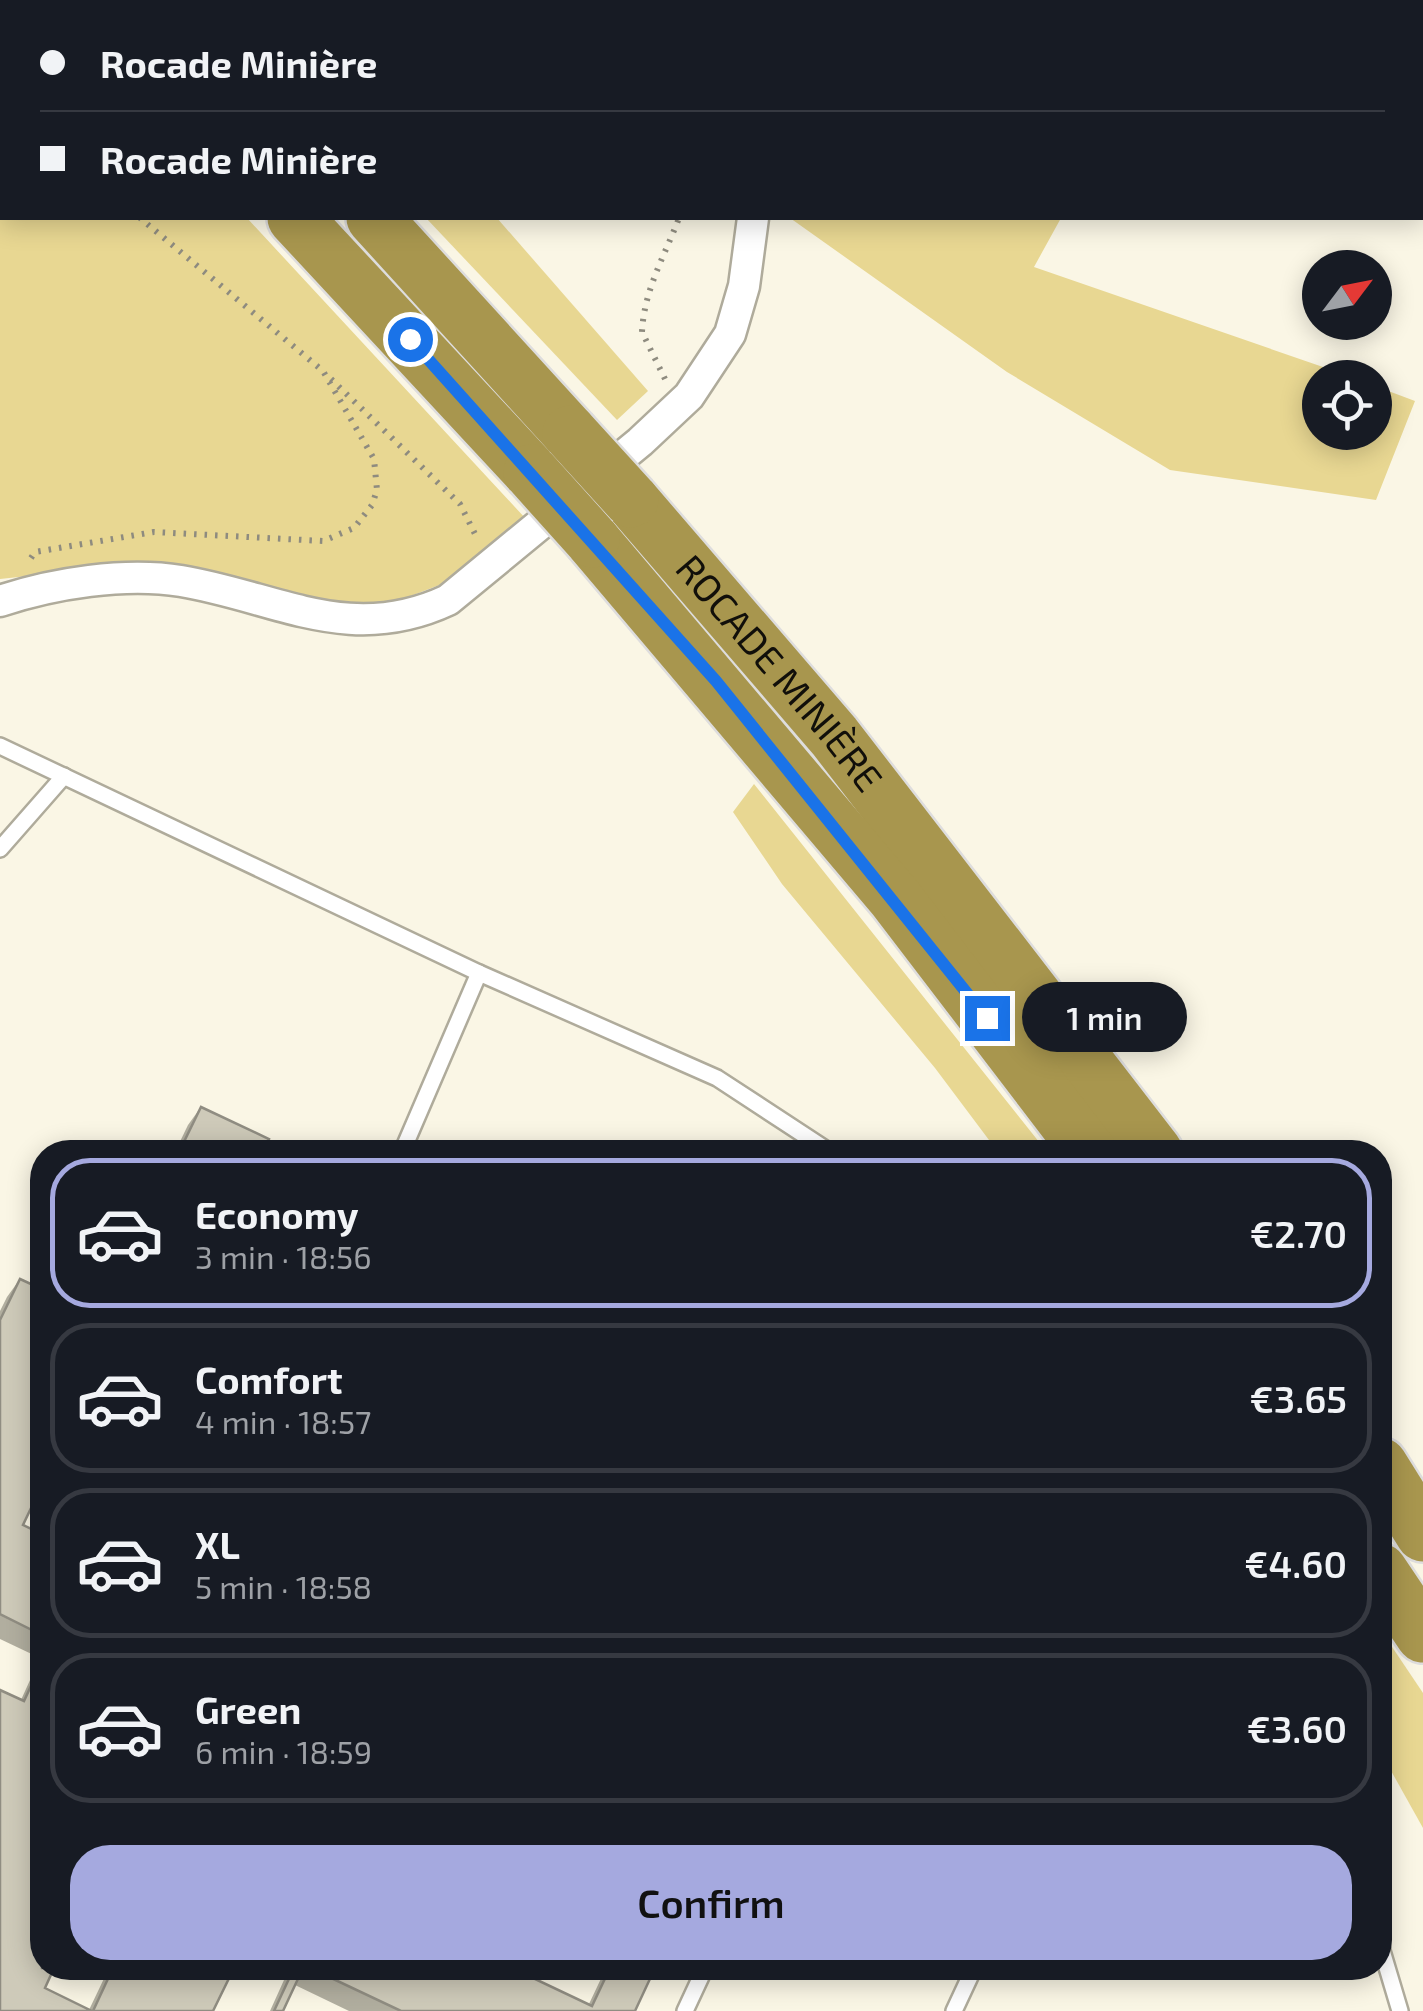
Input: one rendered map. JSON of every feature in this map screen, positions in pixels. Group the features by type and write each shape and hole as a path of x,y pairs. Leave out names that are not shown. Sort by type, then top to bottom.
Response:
{"highway":[{"name":"ROCADE MINIÈRE","path":"297,220 592,540 895,898 1080,1140"},
{"name":"ROCADE MINIÈRE","path":"376,220 631,500 834,736 1146,1140"},
{"path":"1392,1484 1423,1534"},
{"path":"1392,1588 1423,1635"}],"street":[{"path":"12,597 96,581 179,581 324,619 372,620 419,614 476,580 682,402 730,334 744,286 753,220"}],"lane":[{"path":"0,746 479,972 717,1078 812,1140"},
{"path":"0,849 64,776"},
{"path":"407,1140 479,972"},
{"path":"685,2011 699,1980"},
{"path":"954,2011 968,1980"},
{"path":"1391,1980 1400,2011"}],"path":[{"path":"142,220 323,371 460,504 479,542"},
{"path":"679,220 650,284 642,332 667,384 682,402"},
{"path":"12,597 35,552 72,543 154,532 323,541 354,528 372,505 377,474 367,444 323,371"}],"shaded area":[{"path":"0,220 249,220 526,519 450,581 400,600 347,607 93,569 0,579"},
{"path":"428,220 499,220 648,391 617,420"},
{"path":"793,220 1060,220 1034,267 1303,360 1302,450 1392,450 1392,392 1415,401 1376,500 1170,470 1007,372"},
{"path":"754,784 1037,1140 989,1140 935,1068 782,884 733,812"},
{"path":"1392,1647 1423,1693 1423,1828 1392,1772"}],"building":[{"path":"201,1107 269,1139 269,1140 185,1140"},
{"path":"20,1279 30,1284 30,1510 23,1525 30,1528 30,1629 0,1614 0,1320"},
{"path":"30,1688 30,1980 49,1980 45,1988 92,2011 0,2011 0,1690 24,1701"},
{"path":"107,1980 228,1980 213,2011 93,2011"},
{"path":"288,1980 297,1980 283,2011 274,2011"},
{"path":"335,1980 537,1980 592,2006 604,1980 649,1980 635,2011 401,2011"}],"route":[{"path":"410,339 716,681 895,898 987,1018"}]}
